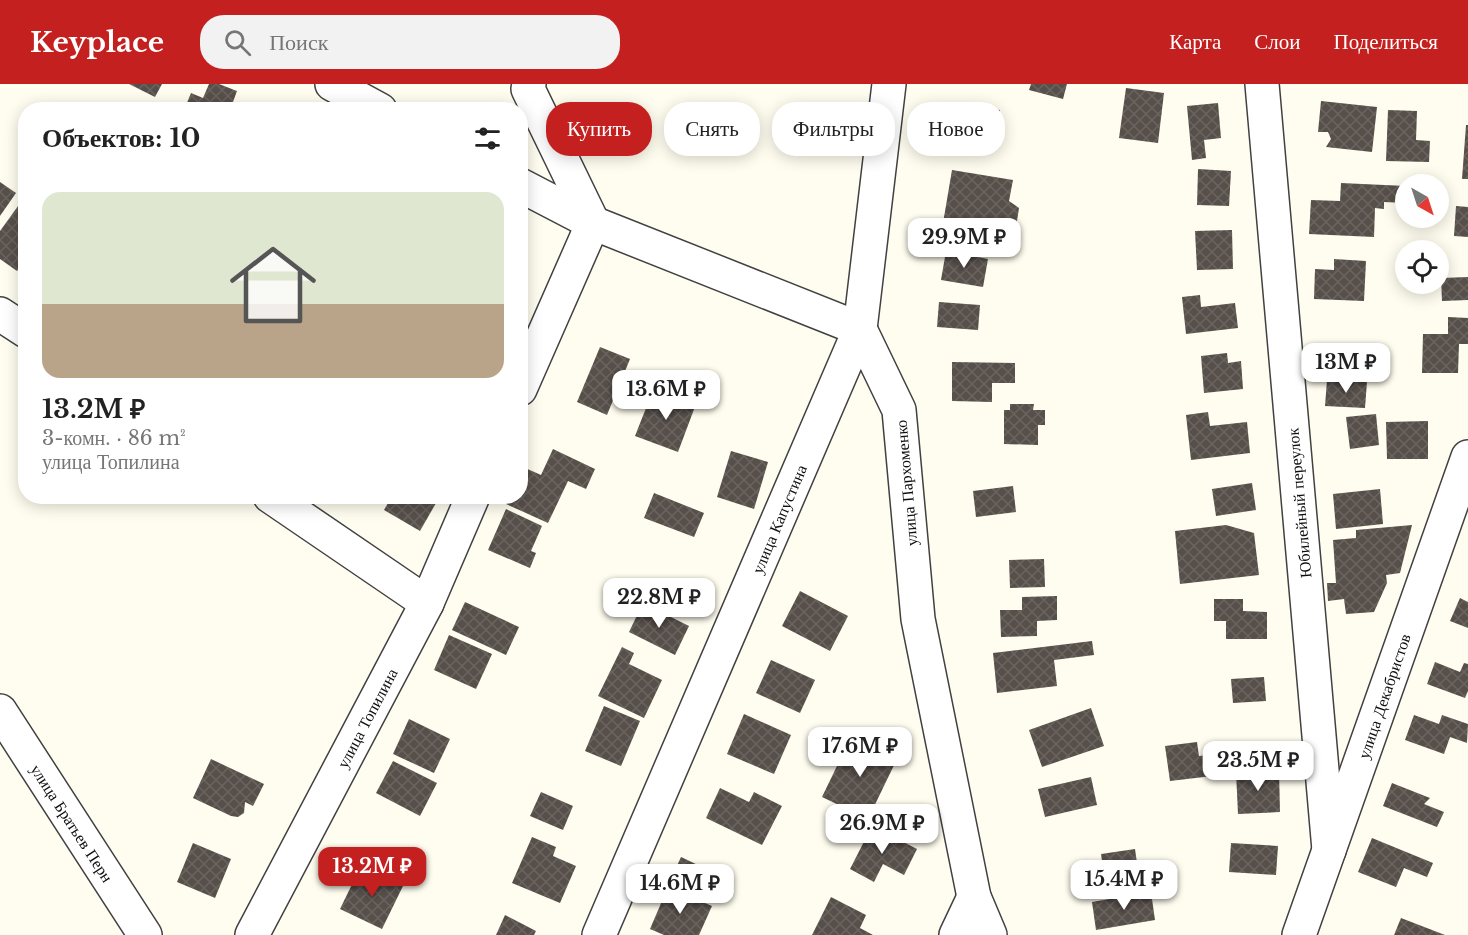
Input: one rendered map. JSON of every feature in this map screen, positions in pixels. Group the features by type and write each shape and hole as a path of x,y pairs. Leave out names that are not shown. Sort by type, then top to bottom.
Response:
{"street":[{"path":"332,84 365,102"},
{"path":"528,370 593,223 528,89 529,84"},
{"name":"улица Капустина","path":"599,935 860,329 889,84"},
{"name":"Юбилейный переулок","path":"1262,84 1329,850"},
{"path":"528,189 593,223 860,329"},
{"path":"0,314 18,326"},
{"name":"улица Пархоменко","path":"860,329 899,410 918,619 974,897 990,935"},
{"name":"улица Декабристов","path":"1299,935 1468,457"},
{"path":"282,504 427,603"},
{"name":"улица Топилина","path":"252,935 427,603 470,504"},
{"name":"улица Братьев Перн","path":"0,711 145,935"},
{"path":"956,935 974,897"}],"building":[{"path":"129,84 162,84 155,97"},
{"path":"209,84 219,84 237,91 233,102 187,102 191,93 203,98"},
{"path":"1031,84 1067,84 1063,99 1029,90"},
{"path":"1126,88 1164,93 1158,143 1119,138"},
{"path":"1321,101 1377,107 1372,152 1326,147 1331,139 1328,132 1318,132"},
{"path":"1218,103 1221,138 1204,140 1206,158 1192,160 1187,106"},
{"path":"1388,110 1417,111 1416,140 1430,141 1429,162 1386,161"},
{"path":"1466,125 1468,125 1468,179 1462,179"},
{"path":"1198,169 1231,171 1229,206 1197,205"},
{"path":"952,170 1013,180 1009,201 1019,208 1014,241 942,229"},
{"path":"0,182 16,193 0,216"},
{"path":"1341,183 1395,185 1395,203 1384,202 1384,209 1375,208 1374,237 1309,234 1311,200 1340,201"},
{"path":"18,206 17,271 0,259 0,231"},
{"path":"1456,206 1468,207 1468,237 1454,236"},
{"path":"1232,230 1233,269 1197,270 1195,231"},
{"path":"946,251 988,259 983,287 941,280"},
{"path":"1334,259 1366,261 1364,301 1314,299 1315,269 1334,270"},
{"path":"1468,277 1468,300 1442,301 1442,294 1449,294 1449,278"},
{"path":"1200,295 1201,307 1235,303 1238,328 1186,334 1182,297"},
{"path":"939,302 980,305 978,330 937,327"},
{"path":"1448,317 1468,318 1468,344 1459,344 1458,373 1422,373 1423,334 1448,334"},
{"path":"1327,346 1359,347 1357,374 1326,373"},
{"path":"600,347 630,359 607,415 577,402"},
{"path":"1227,353 1228,363 1241,361 1243,389 1204,393 1201,356"},
{"path":"952,362 1015,363 1015,383 992,383 992,402 952,401"},
{"path":"1327,380 1367,382 1365,408 1325,406"},
{"path":"661,390 696,404 678,452 635,436 648,403 655,406"},
{"path":"1010,404 1034,404 1033,410 1045,410 1045,425 1038,425 1038,445 1004,444 1004,410 1010,410"},
{"path":"1208,412 1210,426 1247,422 1250,453 1191,460 1186,415"},
{"path":"1376,414 1379,445 1350,449 1346,417"},
{"path":"1428,421 1428,459 1387,459 1386,422"},
{"path":"553,449 595,469 586,489 568,481 548,523 506,504 528,504 528,469 541,475"},
{"path":"731,451 768,462 754,509 717,497"},
{"path":"1252,483 1256,510 1216,516 1212,489"},
{"path":"1013,486 1016,512 976,517 973,491"},
{"path":"1380,489 1383,524 1336,529 1333,494"},
{"path":"654,493 704,513 694,537 644,518"},
{"path":"387,504 435,504 420,531 384,510"},
{"path":"506,509 542,526 531,551 536,553 530,568 488,550"},
{"path":"1226,525 1254,533 1259,575 1180,584 1175,531"},
{"path":"1412,525 1400,573 1386,575 1387,583 1374,612 1346,614 1344,599 1328,601 1327,583 1336,583 1333,540 1356,538 1356,530"},
{"path":"1044,559 1045,587 1010,588 1009,560"},
{"path":"800,591 848,616 830,651 782,626"},
{"path":"1057,596 1057,620 1037,621 1037,636 1001,637 1000,610 1022,610 1022,597"},
{"path":"1460,598 1468,602 1468,628 1450,621"},
{"path":"1214,599 1243,599 1243,611 1267,612 1267,639 1226,639 1226,621 1214,621"},
{"path":"465,602 519,627 506,655 452,630"},
{"path":"643,603 689,626 675,655 629,632"},
{"path":"449,635 492,654 476,689 434,670"},
{"path":"1092,641 1094,655 1054,660 1057,686 997,693 993,653"},
{"path":"622,647 634,653 629,664 662,680 644,718 598,696"},
{"path":"771,660 815,680 800,713 756,693"},
{"path":"1435,662 1460,672 1464,663 1468,664 1468,691 1465,698 1427,684"},
{"path":"1264,677 1266,701 1233,703 1231,679"},
{"path":"604,706 640,721 621,766 585,751"},
{"path":"1091,708 1104,746 1042,767 1029,730"},
{"path":"744,714 791,735 774,774 727,754"},
{"path":"1414,715 1439,724 1442,715 1468,724 1467,743 1450,737 1444,754 1405,740"},
{"path":"409,719 450,739 434,773 393,754"},
{"path":"851,737 897,759 868,819 822,797"},
{"path":"1197,742 1199,756 1218,754 1221,775 1170,781 1165,746"},
{"path":"211,759 264,784 253,806 245,802 244,813 238,817 231,816 193,798"},
{"path":"393,761 437,783 420,816 376,793"},
{"path":"1279,770 1280,812 1238,814 1236,772"},
{"path":"1091,777 1097,805 1045,817 1038,789"},
{"path":"1392,783 1430,798 1424,804 1444,812 1437,827 1383,806"},
{"path":"720,788 749,802 754,792 782,806 762,845 706,818"},
{"path":"541,792 573,806 563,830 530,816"},
{"path":"872,826 917,849 904,875 883,864 874,882 850,869"},
{"path":"532,837 556,847 553,856 576,866 560,903 512,883"},
{"path":"1372,838 1433,863 1427,877 1404,868 1396,887 1358,872"},
{"path":"193,843 231,859 215,898 177,882"},
{"path":"1231,843 1278,846 1276,875 1229,872"},
{"path":"1135,849 1137,863 1149,861 1152,880 1078,892 1074,865 1102,861 1101,854"},
{"path":"681,857 719,875 709,896 671,879"},
{"path":"361,866 403,886 382,929 340,909"},
{"path":"668,887 712,906 699,935 664,935 650,929"},
{"path":"1151,892 1155,920 1096,930 1092,902"},
{"path":"831,897 866,915 860,928 873,935 812,935"},
{"path":"505,915 536,931 534,935 496,935"},
{"path":"1401,918 1445,935 1394,935"}]}
